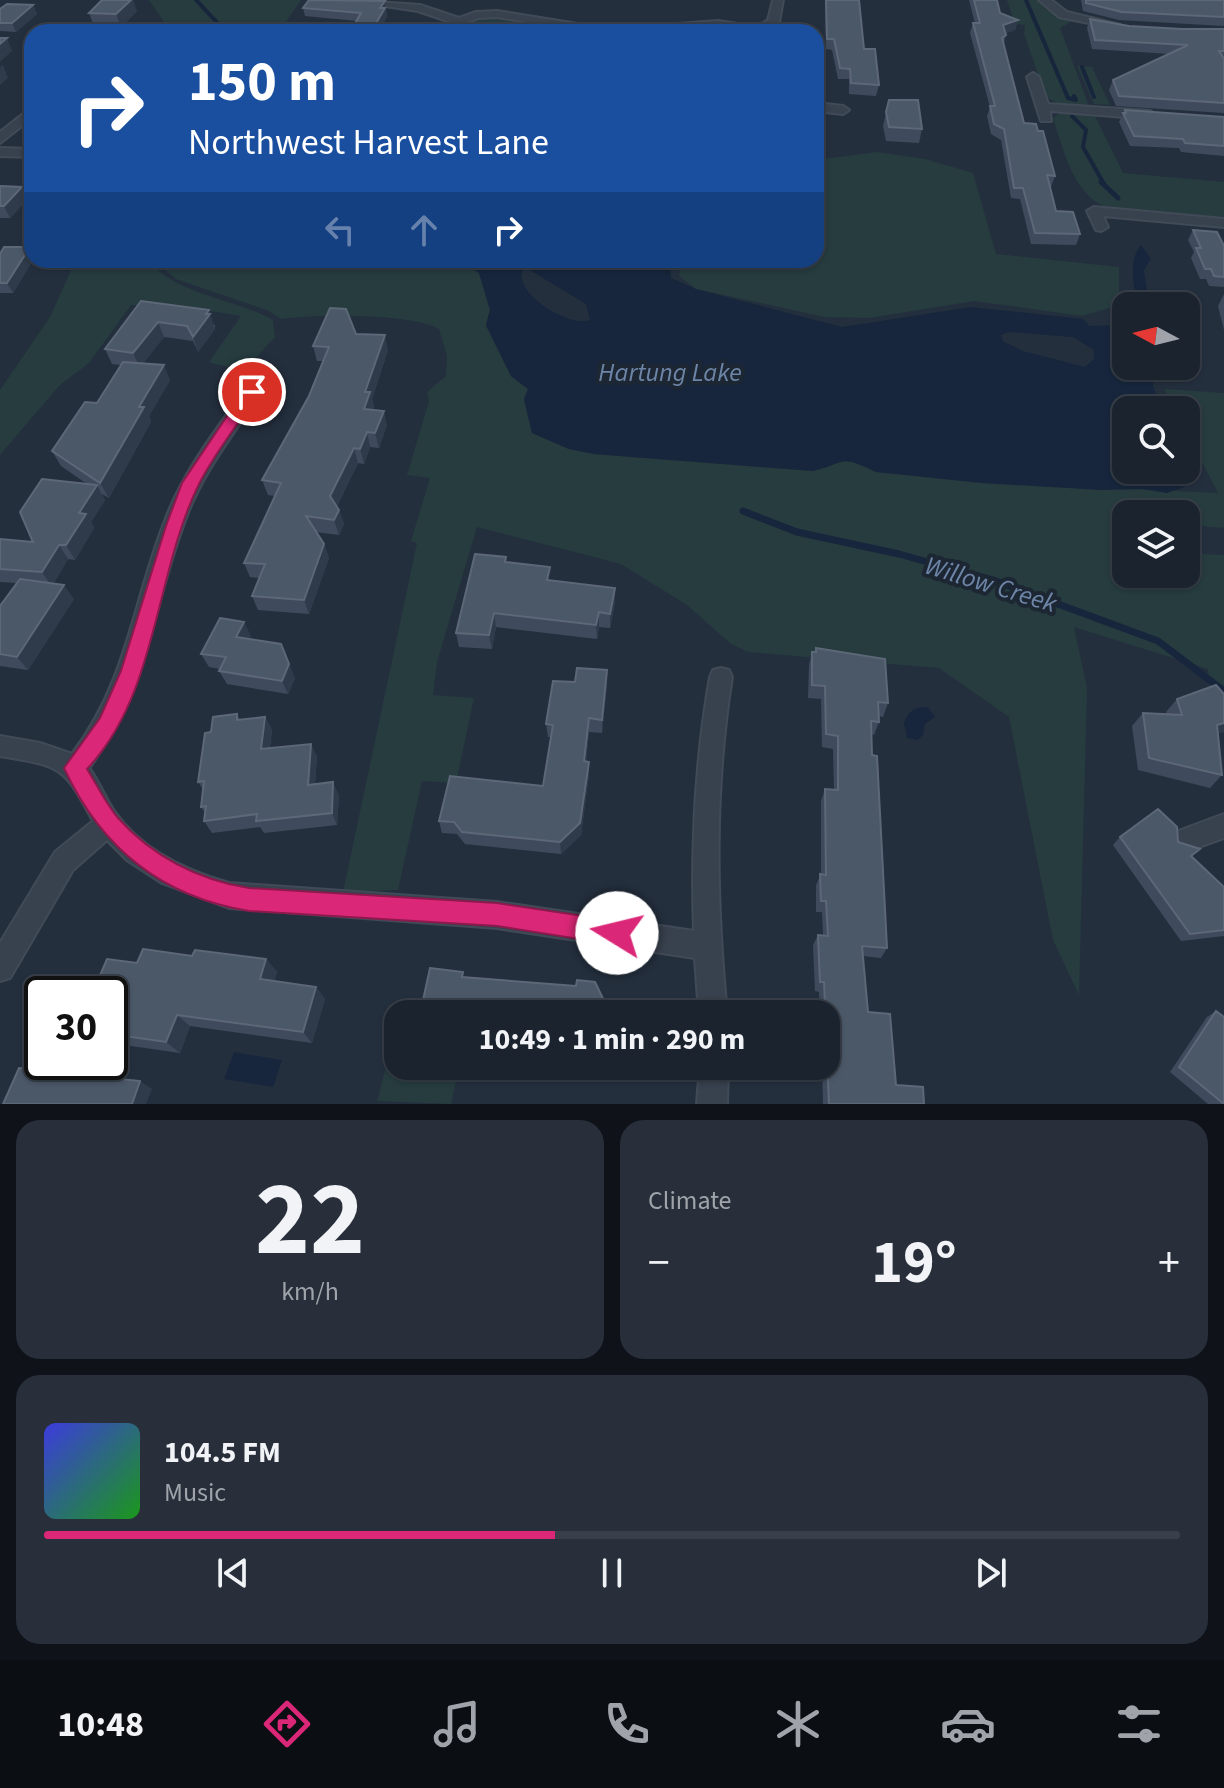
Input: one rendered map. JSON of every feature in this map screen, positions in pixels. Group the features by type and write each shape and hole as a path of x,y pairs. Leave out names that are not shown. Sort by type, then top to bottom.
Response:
{"street":[{"path":"351,0 420,8 451,24"},
{"path":"770,24 778,0"},
{"path":"1044,0 1063,15 1125,26"},
{"path":"462,24 476,15 497,14 559,24"},
{"path":"1033,77 1044,112 1164,116"},
{"path":"824,108 843,110"},
{"path":"0,139 24,118"},
{"path":"0,152 24,153"},
{"path":"1086,196 1101,227"},
{"path":"1094,211 1224,223"},
{"path":"75,768 90,752 108,724 131,671 191,483 252,392"},
{"path":"712,1000 706,946 706,836 711,730 721,677"},
{"path":"0,746 52,758 75,768 108,823 138,852 213,894 497,915 706,946"},
{"path":"0,968 64,861 108,823"},
{"path":"1182,841 1224,826"},
{"path":"712,1104 713,1080"}],"green space":[{"path":"149,0 301,0 284,24 166,24"},
{"path":"1007,0 1037,0 1047,10 1072,21 1060,28 1089,106 1058,104 1046,97 1024,34 1025,25 1015,24"},
{"path":"497,17 533,24 469,24 472,20"},
{"path":"1077,66 1092,67 1110,105 1094,104"},
{"path":"1061,112 1094,114 1123,173 1224,182 1224,219 1114,210 1100,205 1080,185 1067,159 1053,118"},
{"path":"877,152 925,159 973,173 996,254 1119,267 1119,292 1112,292 1112,307 1082,316 974,301 869,318 825,317 696,289 679,276 680,268 824,268 824,159"},
{"path":"72,268 156,268 190,289 273,320 275,337 252,362 241,361 227,367 209,362 241,316 178,306 131,305 89,363 60,385 0,455 0,390 50,317"},
{"path":"163,268 472,268 479,273 490,310 486,326 511,376 528,389 524,399 532,433 569,449 594,454 813,471 849,461 876,472 1102,490 1118,488 1218,493 1200,458 1200,396 1168,396 1164,389 1224,393 1224,528 1200,526 1200,500 1112,500 1112,588 1200,588 1200,554 1224,555 1224,705 1210,695 1208,669 1074,627 1087,688 1079,995 1053,940 1009,717 939,668 748,652 731,644 687,605 621,564 477,527 437,662 433,695 474,698 456,783 422,781 398,890 343,892 417,543 411,541 430,478 407,475 429,401 427,392 446,376 447,356 439,329 426,324 386,317 281,319 269,311 176,279"},
{"path":"384,1075 384,1080 456,1080 451,1104 377,1101"}],"water":[{"path":"1141,245 1151,259 1144,270 1147,292 1136,292 1133,264"},
{"name":"Hartung Lake","path":"472,268 670,268 671,278 696,289 842,327 971,307 1083,319 1089,326 1112,325 1112,380 1153,380 1156,396 1112,396 1112,484 1186,484 1167,493 1143,489 1102,490 981,483 876,472 849,461 813,471 594,454 569,449 532,433 524,399 528,389 511,376 486,325 490,310 479,273","holes":["528,269 586,304 590,320 570,319 546,307 527,289 522,280 522,271","1009,332 1073,337 1094,350 1094,359 1085,367 1023,351 1003,341 1001,335"]},
{"path":"928,707 935,717 925,724 923,735 917,740 907,738 904,723 910,712"},
{"path":"234,1052 282,1060 273,1087 224,1079"}],"building":[{"path":"102,0 131,0 116,14 89,13"},
{"path":"309,0 385,1 380,8 385,8 376,24 355,24 361,13 303,8"},
{"path":"826,0 859,0 864,49 875,49 879,85 851,83 850,69 840,68 834,39 827,39"},
{"path":"974,0 997,0 1000,13 1018,20 1003,25 1006,35 1002,38 1024,123 1036,124 1038,131 1043,131 1055,176 1047,175 1056,211 1073,212 1080,234 1035,233 1023,188 1014,188 1004,129 994,124 990,106 995,106 973,23 980,23"},
{"path":"1086,0 1224,0 1224,17 1122,12 1086,3"},
{"path":"7,4 33,5 12,23 0,23 0,9"},
{"path":"1090,19 1129,26 1224,29 1224,51 1219,51 1224,59 1224,103 1119,96 1113,80 1188,45 1095,40"},
{"path":"889,100 918,100 922,129 889,127 886,112"},
{"path":"1125,110 1224,117 1224,146 1185,143 1183,139 1134,136 1123,113 1126,113"},
{"path":"0,186 22,187 4,206 0,206"},
{"path":"1193,230 1217,232 1224,246 1224,277 1214,276 1211,269 1205,269 1196,248 1201,248"},
{"path":"4,247 24,247 24,256 7,283 0,283 0,254"},
{"path":"141,301 209,310 206,314 210,314 193,337 187,326 158,322 133,353 105,349"},
{"path":"330,308 346,309 356,334 385,335 365,392 370,392 364,409 384,411 375,433 367,432 360,449 354,448 330,496 339,510 334,520 306,516 324,544 304,600 252,596 265,564 244,563 281,483 262,480 309,396 329,347 313,346"},
{"path":"123,362 164,365 139,407 144,407 100,483 52,451 85,402 97,403"},
{"path":"42,479 97,485 79,513 86,514 66,545 59,545 42,572 0,569 0,539 33,542 20,512"},
{"path":"475,554 506,557 505,562 550,567 547,580 615,588 610,614 599,612 596,625 494,613 489,635 456,633"},
{"path":"20,579 64,585 17,657 0,654 0,606"},
{"path":"220,618 244,622 236,637 281,644 289,664 282,681 219,671 226,657 201,654"},
{"path":"816,648 885,659 888,703 878,702 879,722 871,721 872,755 877,756 887,948 862,946 868,1012 890,1014 896,1085 923,1087 924,1104 829,1104 828,1080 840,1080 840,1000 825,1000 824,982 820,982 818,935 828,936 826,901 821,901 820,874 826,875 825,789 838,790 838,736 826,734 825,686 812,685 812,652 816,652"},
{"path":"577,668 607,670 602,720 589,718 584,761 589,762 580,823 560,842 462,832 454,822 439,821 450,776 543,786 553,725 546,724 553,681 575,682"},
{"path":"1216,685 1224,694 1224,723 1217,725 1222,775 1149,758 1143,713 1182,715 1177,699"},
{"path":"237,714 237,720 265,717 261,749 311,744 308,785 333,782 332,813 256,821 257,814 204,821 206,806 201,807 204,781 198,782 205,733 211,732 213,717"},
{"path":"1158,809 1177,827 1178,842 1200,849 1191,856 1224,887 1224,930 1190,934 1120,837"},
{"path":"143,949 192,956 195,950 266,959 260,979 316,987 303,1032 177,1015 166,1042 128,1037 128,976 100,976 107,959 137,963"},
{"path":"430,968 463,972 462,977 576,986 577,980 595,982 604,1000 423,1000"},
{"path":"1216,1011 1224,1017 1224,1104 1179,1067"},
{"path":"19,1068 24,1069 24,1080 140,1081 132,1104 3,1104"}],"waterway":[{"name":"Willow Creek","path":"196,0 218,24"},
{"path":"1026,0 1068,98 1076,100 1074,96"},
{"path":"1082,67 1094,97"},
{"path":"1072,116 1086,130 1083,147 1104,184"},
{"path":"1101,182 1118,198"},
{"name":"Willow Creek","path":"743,511 797,532 899,554 993,580 1158,641 1224,691"}],"route":[{"path":"252,392 191,483 131,671 108,724 90,752 75,768 108,823 138,852 213,894 497,915 617,933"}]}
